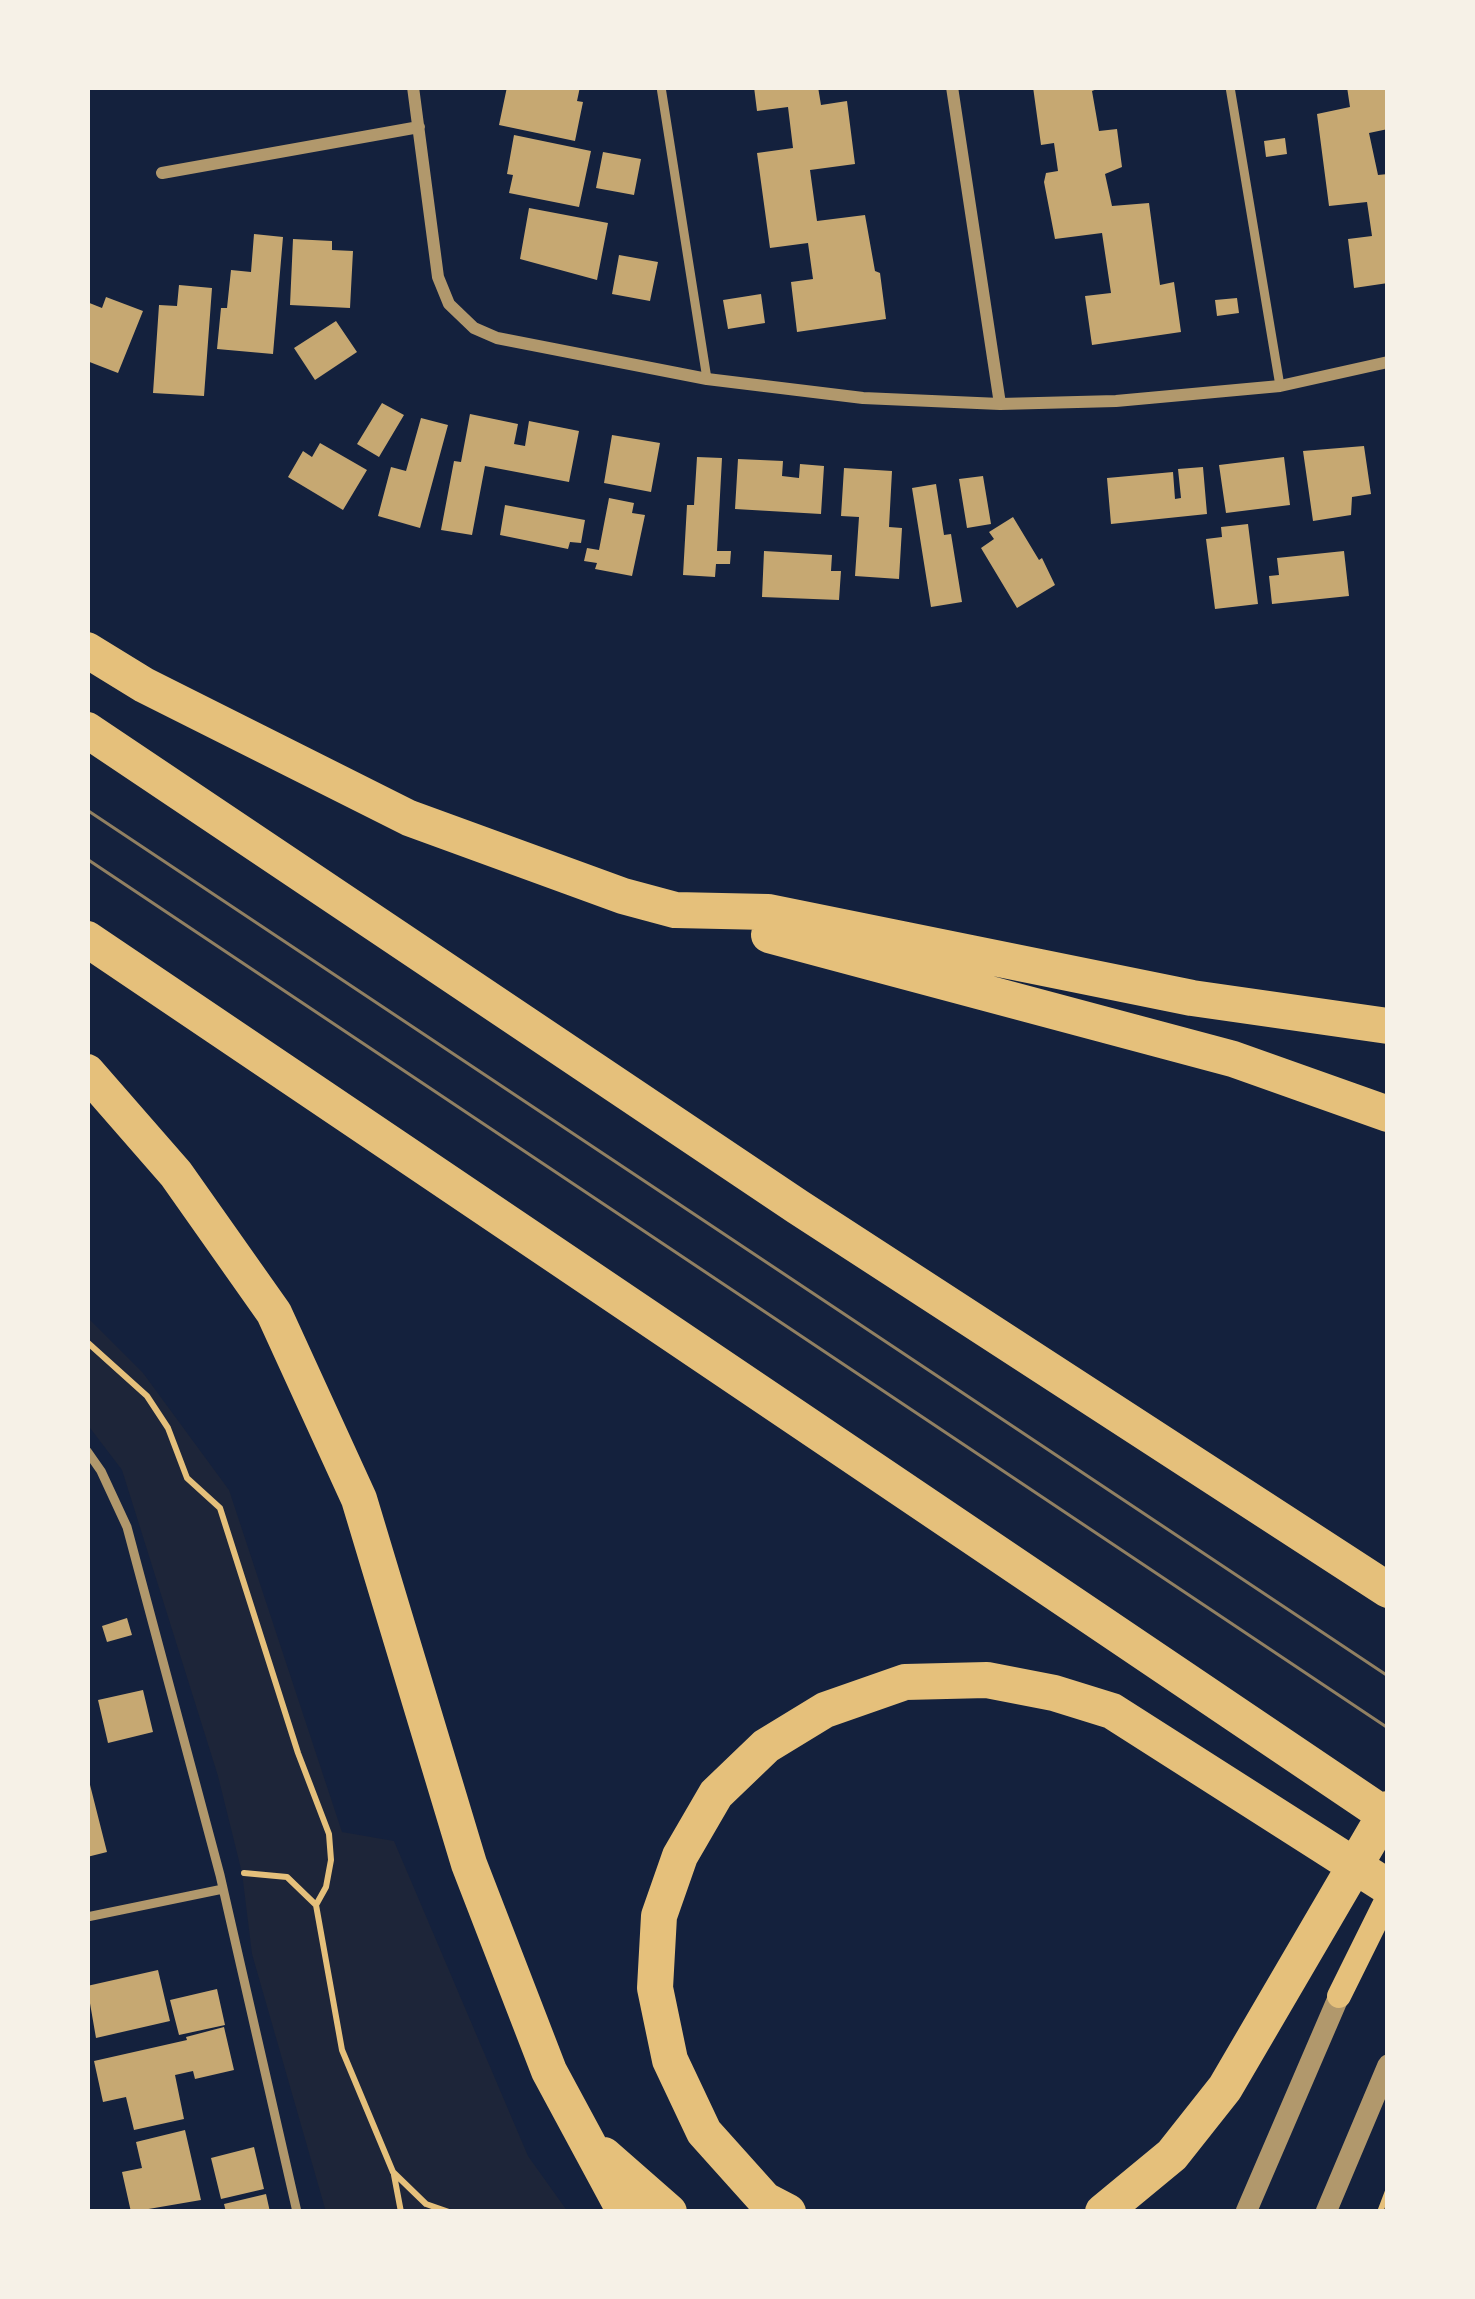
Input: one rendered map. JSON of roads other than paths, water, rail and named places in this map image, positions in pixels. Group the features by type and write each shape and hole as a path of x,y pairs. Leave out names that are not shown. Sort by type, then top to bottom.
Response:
{"highway":[{"path":"87,650 144,686 410,818 623,896 1233,1059 1388,1114"},
{"path":"87,730 817,1220 1388,1590"},
{"path":"675,910 767,912 1192,998 1388,1026"},
{"path":"87,939 1388,1813 1225,2088 1172,2155 1103,2212"},
{"path":"87,1072 176,1174 274,1313 359,1499 469,1864 549,2072 625,2212"},
{"path":"788,2212 765,2200 704,2132 670,2060 655,1988 659,1916 680,1856 716,1794 766,1746 825,1710 905,1682 966,1680 1054,1693 1093,1705 1112,1711 1388,1887"},
{"path":"583,2137 669,2212"}],"main road":[{"path":"1339,1996 1388,1897"}],"street":[{"path":"413,87 438,277 449,304 474,328 497,338 706,379 863,398 1000,404 1116,401 1280,386 1388,362"},
{"path":"952,87 1000,404"},
{"path":"162,173 419,127"},
{"path":"1246,2212 1339,1996"},
{"path":"1326,2212 1388,2065"}],"lane":[{"path":"661,87 706,379"},
{"path":"1230,87 1280,386"},
{"path":"87,1451 127,1527 220,1875 297,2212"},
{"path":"87,1917 223,1889"}],"tram line":[{"path":"87,810 1388,1676"},
{"path":"87,859 1388,1728"}]}
